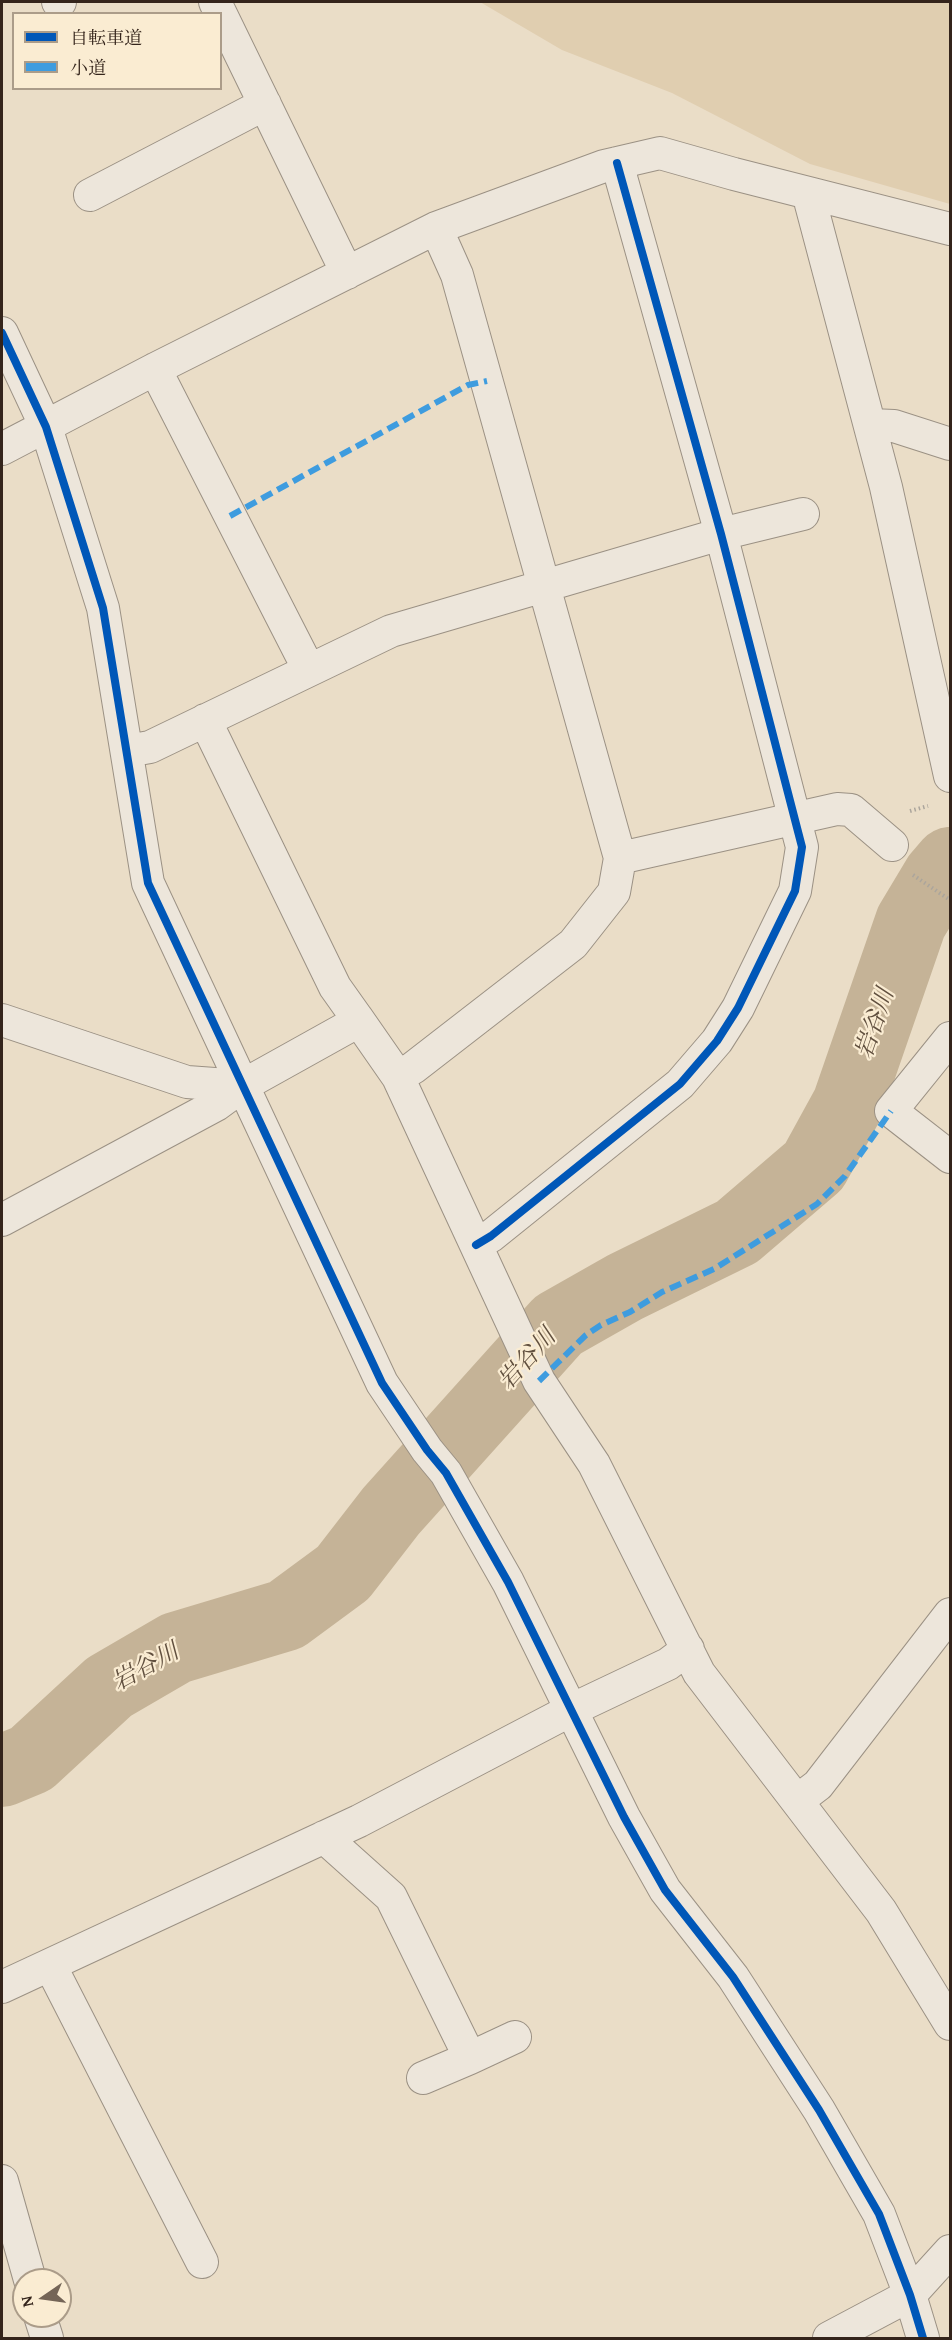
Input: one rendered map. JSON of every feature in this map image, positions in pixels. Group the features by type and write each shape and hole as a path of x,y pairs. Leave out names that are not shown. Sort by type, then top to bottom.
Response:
{"street":[{"path":"222,16 347,273"},
{"path":"90,195 265,104"},
{"path":"2,449 154,369 436,228 603,166 660,153 951,229"},
{"path":"476,1245 680,1084 717,1041 738,1008 795,891 802,847 721,534 617,163"},
{"path":"808,193 871,425 951,776"},
{"path":"398,1077 413,1068 573,944 614,892 620,858 457,275 436,228"},
{"path":"2,333 46,427 103,608 148,883 382,1383 436,1462 508,1582 624,1817 665,1890 733,1977 819,2110 879,2214 910,2295 923,2338"},
{"path":"154,369 309,670"},
{"path":"871,425 894,426 951,444"},
{"path":"127,751 150,747 391,631 721,534 803,514"},
{"path":"205,720 335,987 398,1077 535,1372 594,1464 699,1673 881,1911 951,2024"},
{"path":"620,858 837,809 850,810 899,857"},
{"path":"2,1220 216,1105 242,1086 348,1026 357,1018"},
{"path":"2,1020 187,1082 242,1086"},
{"path":"951,1038 891,1111 951,1157"},
{"path":"797,1801 818,1785 951,1614"},
{"path":"2,1987 359,1821 571,1710 668,1665 688,1649"},
{"path":"324,1837 391,1897 470,2058"},
{"path":"50,1965 202,2262"},
{"path":"423,2078 515,2037"},
{"path":"2,2181 27,2268"},
{"path":"829,2338 910,2295 951,2251"}],"path":[{"path":"899,857 949,899"}],"shaded area":[{"path":"480,2 950,2 950,204 810,164 672,93 562,50"}],"waterway":[{"name":"岩谷川","path":"2,1771 31,1759 109,1687 176,1648 286,1615 343,1573 391,1511 558,1325 625,1287 737,1232 814,1166 848,1104 911,922 938,877 950,863"}],"marked path":[{"path":"230,516 468,385 487,381"},
{"path":"539,1381 586,1335 601,1325 630,1312 662,1292 714,1269 817,1204 845,1176 891,1111"}],"cycle path":[{"path":"476,1245 491,1236 680,1084 717,1041 738,1008 795,891 802,847 721,534 617,163"},
{"path":"2,333 46,427 103,608 148,883 382,1383 427,1450 446,1473 508,1582 624,1817 665,1890 733,1977 819,2110 879,2214 910,2295 923,2338"}]}
